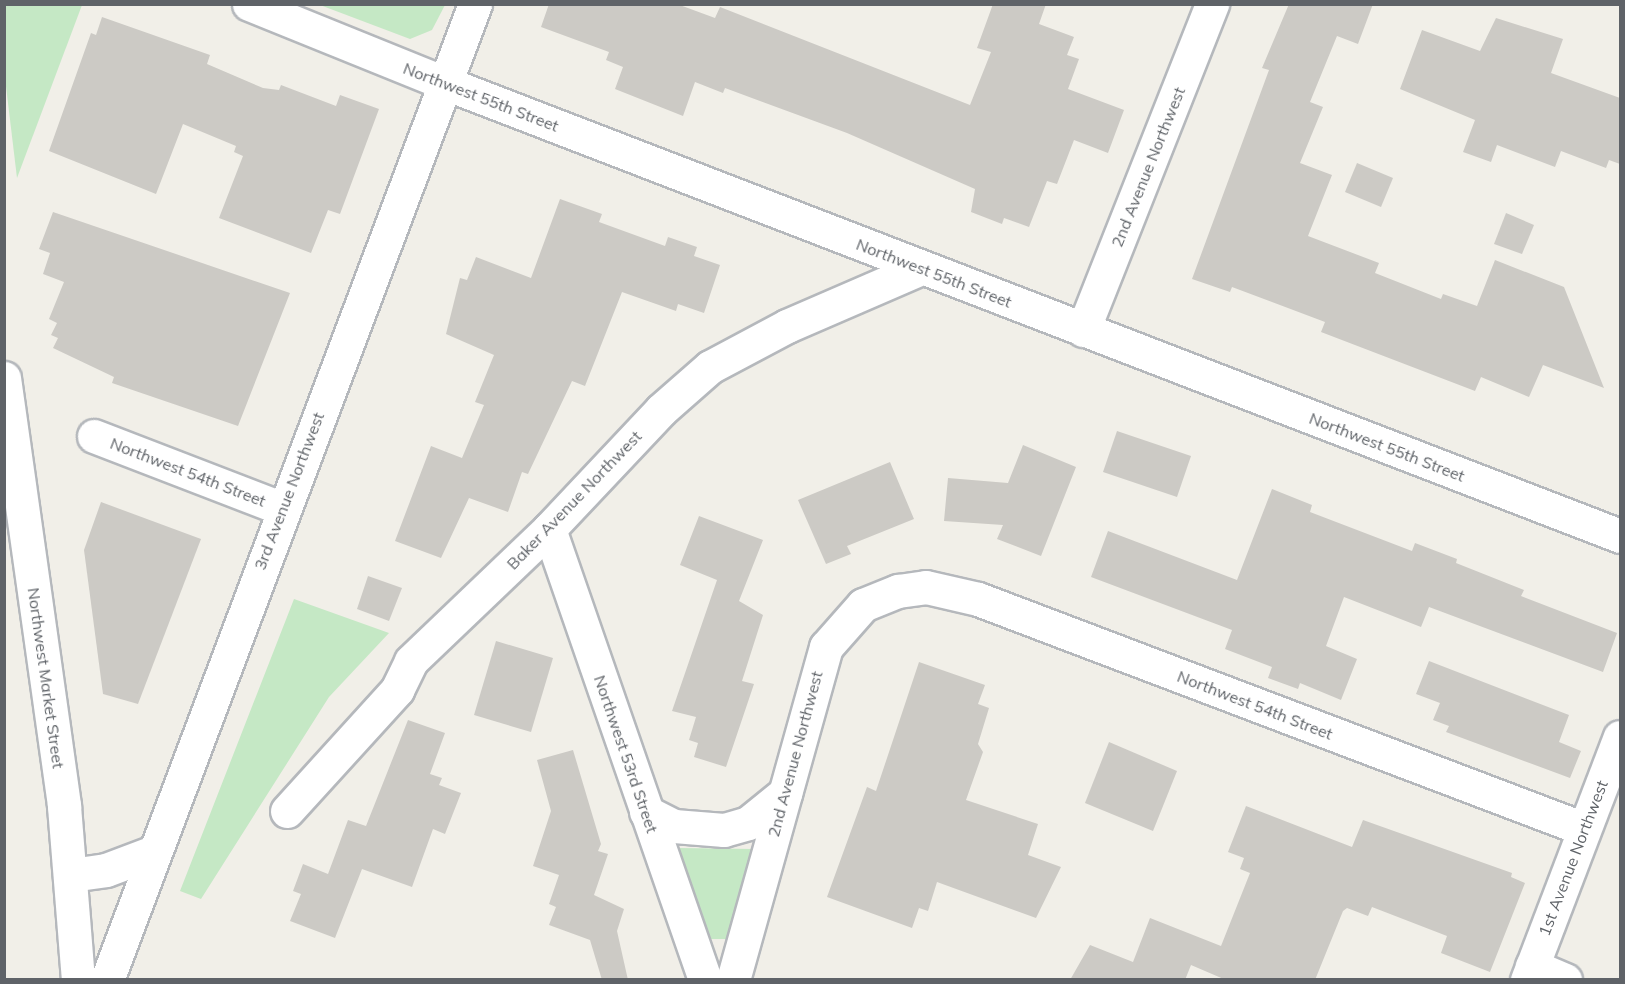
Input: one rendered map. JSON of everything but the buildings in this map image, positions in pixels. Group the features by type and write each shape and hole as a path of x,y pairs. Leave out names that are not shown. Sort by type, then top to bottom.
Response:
{"street":[{"name":"Northwest 55th Street","path":"249,4 921,268 1620,536"},
{"name":"3rd Avenue Northwest","path":"107,980 281,508 475,4"},
{"name":"2nd Avenue Northwest","path":"1083,330 1212,4"},
{"name":"Baker Avenue Northwest","path":"287,811 397,690 411,662 549,529 661,410 710,367 787,326 921,268"},
{"name":"Northwest Market Street","path":"4,378 71,875 78,980"},
{"name":"Northwest 54th Street","path":"94,436 281,508"},
{"name":"Northwest 53rd Street","path":"549,529 705,980"},
{"name":"2nd Avenue Northwest","path":"734,980 818,668 836,632 863,605 898,591 926,587"},
{"name":"Northwest 54th Street","path":"926,587 978,599 1584,829"},
{"name":"1st Avenue Northwest","path":"1530,973 1620,737"},
{"path":"646,812 674,826 724,830 748,823 785,793"},
{"path":"71,875 106,870 154,852"},
{"path":"1530,973 1565,980"}],"green space":[{"path":"4,5 82,5 17,178 5,78"},
{"path":"320,5 445,5 432,30 410,39"},
{"path":"294,599 389,633 329,697 201,899 180,891"},
{"path":"679,848 754,849 727,939 707,939"}]}
